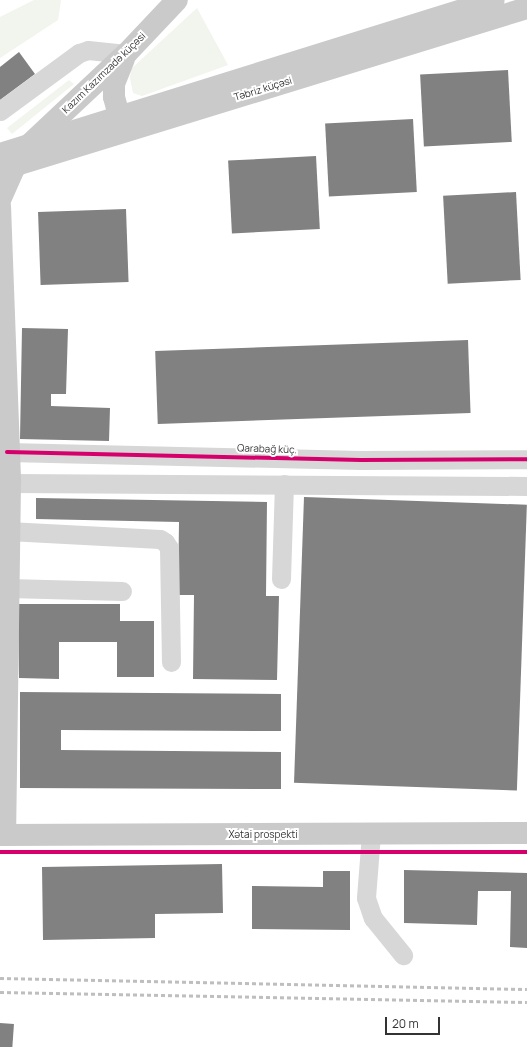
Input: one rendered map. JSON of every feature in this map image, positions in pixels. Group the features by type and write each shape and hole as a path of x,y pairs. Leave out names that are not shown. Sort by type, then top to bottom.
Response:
{"main road":[{"name":"Kazım Kazımzadə küçəsi","path":"0,200 5,164 30,144 126,54 177,0"},
{"name":"Təbriz küçəsi","path":"5,164 40,156 126,122 494,0"},
{"name":"Təbriz küçəsi","path":"30,144 126,122 527,8"},
{"path":"126,54 114,84 114,97 126,122"},
{"path":"0,206 7,452 10,483 5,579 3,835"},
{"name":"Xətai prospekti","path":"3,835 527,834"}],"street":[{"path":"0,111 79,53 88,50 126,54"},
{"name":"Qarabağ küç.","path":"7,452 361,460 527,459"},
{"path":"10,483 527,486"},
{"path":"281,579 284,484"},
{"path":"8,531 160,539 165,542 169,548 170,662"},
{"path":"5,579 122,591"},
{"path":"371,834 366,898 373,918 403,955"}],"shaded area":[{"path":"34,0 61,0 58,20 0,58 0,17"},
{"path":"197,8 228,65 142,96 133,93 130,78 131,69"},
{"path":"69,80 74,84 12,134 7,128"}],"building":[{"path":"19,52 35,74 0,100 0,67"},
{"path":"508,70 512,142 424,147 420,75"},
{"path":"413,119 417,192 329,197 325,124"},
{"path":"316,156 320,229 232,234 228,161"},
{"path":"516,192 521,280 448,284 443,196"},
{"path":"126,209 129,282 41,285 38,212"},
{"path":"22,328 68,329 66,394 51,394 51,406 110,408 109,441 20,439"},
{"path":"468,340 471,413 158,424 155,351"},
{"path":"304,497 527,505 517,791 294,783"},
{"path":"36,498 267,502 266,596 279,596 277,680 193,679 194,595 178,595 179,522 36,519"},
{"path":"18,604 120,604 120,621 154,621 154,677 117,677 117,642 59,642 59,679 19,678"},
{"path":"20,692 281,694 281,731 61,730 61,750 281,752 281,789 20,788"},
{"path":"222,864 223,913 155,914 155,938 43,940 42,867"},
{"path":"404,870 527,873 527,948 510,947 511,891 478,891 477,925 404,923"},
{"path":"323,871 350,871 350,930 252,929 252,886 323,887"},
{"path":"0,1023 14,1024 12,1047 0,1047"}],"railway":[{"path":"0,978 527,989"},
{"path":"0,992 527,1002"}],"cycle path":[{"path":"7,452 361,460 527,459"},
{"path":"0,852 527,852"}]}
